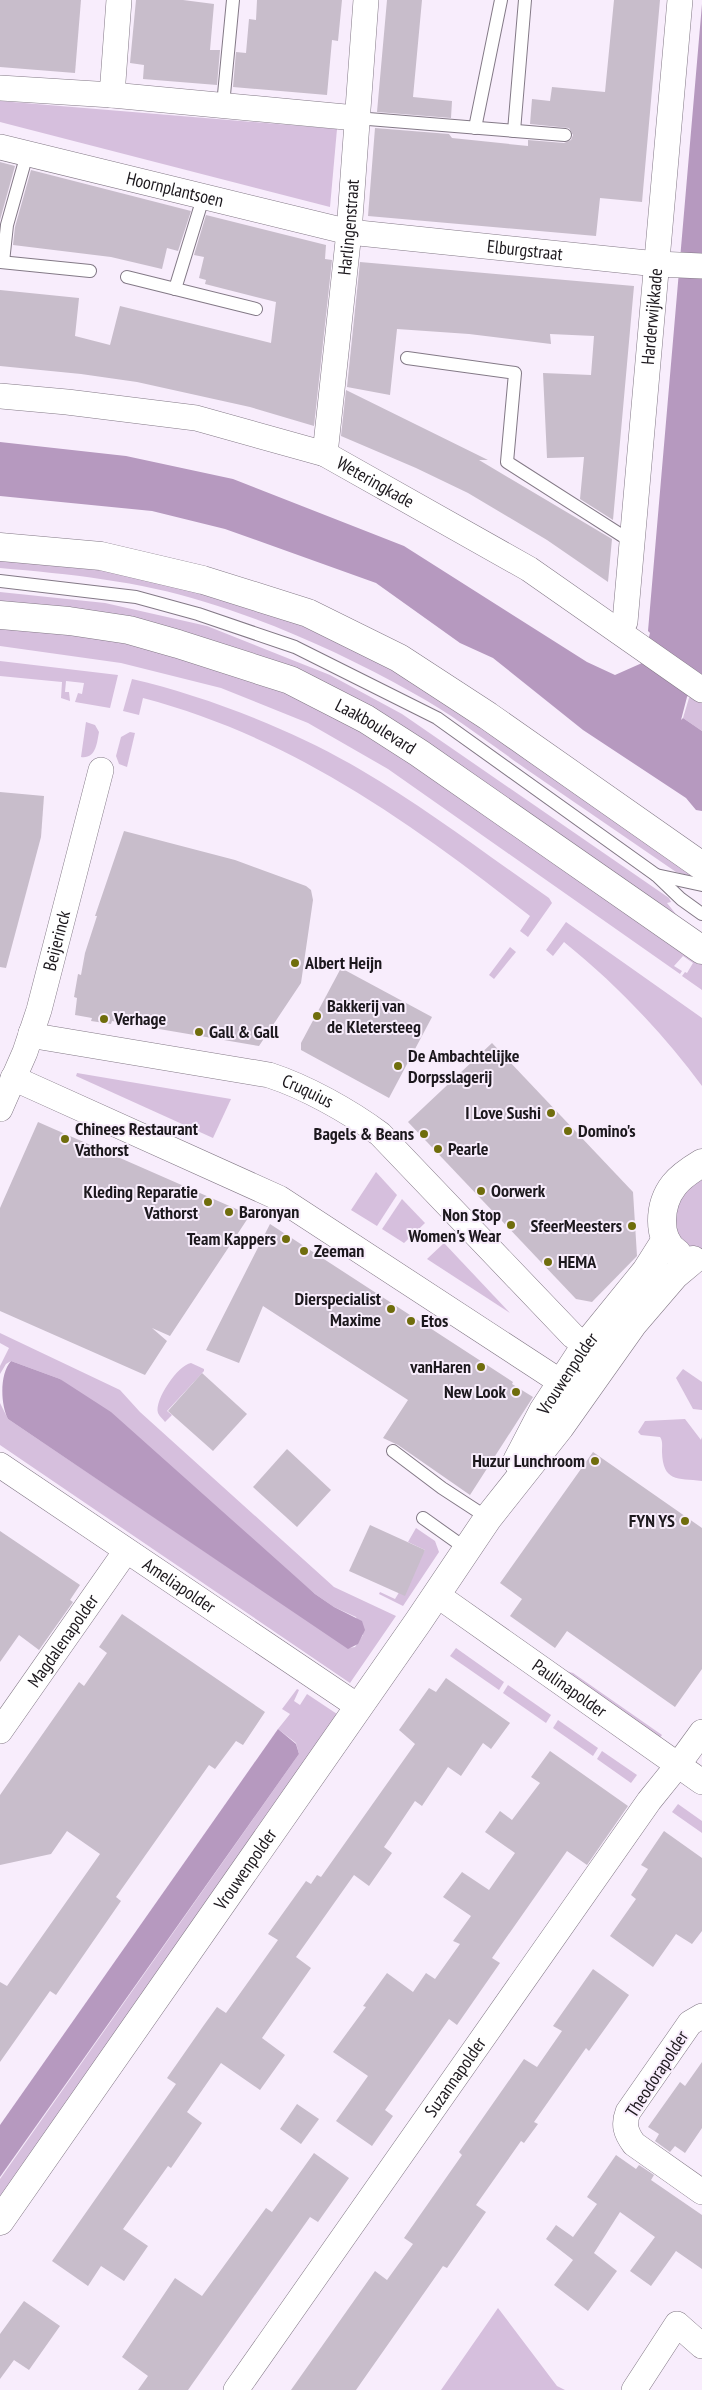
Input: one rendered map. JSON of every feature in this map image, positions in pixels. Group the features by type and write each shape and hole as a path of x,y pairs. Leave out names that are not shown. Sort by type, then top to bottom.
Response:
{"main road":[{"path":"0,547 101,556 203,580 308,613 399,658 488,716 702,866"},
{"name":"Laakboulevard","path":"0,615 69,621 129,630 290,680 366,719 411,748 702,950"},
{"path":"666,1240 662,1214 666,1199 674,1185 702,1163"},
{"name":"Vrouwenpolder","path":"0,2221 468,1550 488,1518 543,1411 571,1388 596,1352 666,1240 674,1251 698,1260"},
{"name":"Vrouwenpolder","path":"596,1352 674,1275 698,1260"}],"street":[{"path":"112,95 119,0"},
{"name":"Harlingenstraat","path":"325,454 349,232 366,0"},
{"name":"Harderwijkkade","path":"618,631 625,622 680,0"},
{"path":"0,88 112,95 356,118"},
{"name":"Hoornplantsoen","path":"0,147 203,198 349,232"},
{"name":"Elburgstraat","path":"349,232 657,264 697,265"},
{"name":"Weteringkade","path":"0,396 196,418 325,454 529,569 693,684"},
{"name":"Beijerinck","path":"0,1109 31,1033 101,770"},
{"name":"Cruquius","path":"31,1033 41,1037 269,1076 286,1081 363,1121 380,1134 573,1336 596,1352"},
{"path":"13,1078 279,1198 571,1388"},
{"name":"Ameliapolder","path":"0,1465 359,1707"},
{"name":"Magdalenapolder","path":"0,1731 126,1551"},
{"name":"Paulinapolder","path":"437,1595 702,1782"},
{"name":"Suzannapolder","path":"236,2390 648,1801 702,1732"},
{"name":"Theodorapolder","path":"702,2016 690,2024 628,2112 625,2123 628,2137 634,2144 702,2192"},
{"path":"634,2390 677,2324 702,2346"}],"lane":[{"path":"223,106 233,0"},
{"path":"474,128 500,0"},
{"path":"514,131 525,0"},
{"path":"356,118 565,135"},
{"path":"27,154 7,225 2,262 90,271"},
{"path":"175,289 203,198"},
{"path":"127,277 256,309"},
{"path":"407,358 515,373 507,462 632,542"},
{"name":"Laakboulevard","path":"0,581 136,597 198,614 295,647 437,718 656,875 681,899 702,914"},
{"name":"Laakboulevard","path":"656,875 702,885"},
{"path":"393,1450 442,1488 488,1518"},
{"path":"423,1518 468,1550"}],"shaded area":[{"path":"702,4 702,675 687,697 681,720 683,718 702,731 702,811 696,810 686,798 583,730 493,658 460,643 376,583 225,529 152,511 0,496 0,442 126,456 233,479 404,546 587,662 615,675 642,663 650,633 648,631"},
{"path":"0,101 337,129 330,207 0,122"},
{"path":"0,553 84,560 273,609 413,677 699,878 676,872 428,701 337,654 259,620 180,595 104,579 0,568"},
{"path":"0,592 105,603 207,626 330,675 402,714 669,898 671,902 667,903 679,918 369,714 0,606"},
{"path":"0,620 128,637 324,705 702,957 702,990 682,976 685,972 687,973 693,963 683,956 674,966 682,971 680,974 388,769 308,723 221,688 121,663 0,646"},
{"path":"0,661 118,675 110,708 75,702 78,693 82,694 84,683 66,681 65,692 69,692 70,701 61,698 62,682 0,676"},
{"path":"132,679 190,695 250,716 336,756 433,816 549,898 552,903 528,937 520,931 530,916 395,816 300,760 250,735 198,715 143,698 139,715 123,711"},
{"path":"693,692 702,698 702,731 683,718 689,698"},
{"path":"86,722 95,725 99,732 93,753 86,757 81,757"},
{"path":"130,732 135,733 127,767 119,764 116,756 121,737"},
{"path":"566,922 702,1018 702,1086 638,1010 583,958 564,942 553,956 546,950"},
{"path":"510,947 516,952 494,979 489,975"},
{"path":"77,1073 231,1099 213,1138 76,1076"},
{"path":"376,1172 397,1195 377,1226 351,1210"},
{"path":"702,1173 702,1249 686,1245 675,1227 675,1217 681,1197"},
{"path":"402,1199 425,1223 404,1243 382,1229"},
{"path":"444,1243 510,1313 427,1259"},
{"path":"0,1333 120,1390 140,1412 334,1587 396,1616 350,1683 0,1445 0,1403 8,1419 348,1648 355,1647 363,1635 356,1617 334,1607 315,1594 60,1379 11,1361 6,1364 0,1374 0,1366 9,1348 0,1343"},
{"path":"11,1361 60,1379 111,1412 315,1594 334,1607 362,1621 365,1630 358,1644 348,1649 8,1419 5,1412 2,1388 7,1366"},
{"path":"191,1363 204,1369 204,1371 167,1411 172,1415 165,1422 158,1413 163,1392 174,1376"},
{"path":"683,1369 702,1382 702,1410 693,1409 676,1378"},
{"path":"685,1419 701,1440 702,1437 702,1481 673,1477 669,1474 663,1462 660,1437 641,1435 638,1432 645,1421"},
{"path":"416,1528 435,1541 439,1552 403,1606 379,1594 380,1592 395,1599 425,1550 408,1542"},
{"path":"456,1648 504,1682 499,1690 450,1656"},
{"path":"566,1671 573,1673 662,1735 659,1739"},
{"path":"508,1685 551,1715 546,1723 503,1693"},
{"path":"297,1689 299,1690 294,1701 300,1705 307,1694 337,1714 0,2201 0,2179 299,1754 296,1743 278,1729 290,1714 282,1709"},
{"path":"558,1720 598,1748 593,1756 553,1728"},
{"path":"278,1729 296,1744 299,1754 0,2177 0,2125"},
{"path":"602,1751 637,1775 631,1783 597,1759"},
{"path":"678,1804 702,1821 702,1833 672,1812"},
{"path":"498,2308 557,2386 565,2390 441,2390"}],"building":[{"path":"0,0 81,0 75,73 0,67"},
{"path":"136,0 183,0 214,4 210,50 220,50 217,85 143,79 144,65 130,63"},
{"path":"257,0 342,0 338,41 332,40 327,95 233,87 236,52 246,53 249,19 256,20"},
{"path":"387,0 422,0 413,97 452,101 451,118 377,112"},
{"path":"614,0 660,0 642,202 600,198 596,236 368,216 375,128 449,134 452,138 528,146 528,140 564,143 571,140 573,135 569,128 530,124 532,99 550,101 552,87 605,92"},
{"path":"0,162 15,166 0,220"},
{"path":"31,170 191,211 178,251 167,248 162,269 111,257 13,245 15,227"},
{"path":"206,215 326,245 325,259 332,260 314,426 250,407 137,382 0,366 0,290 79,298 75,336 110,345 120,306 271,343 276,302 205,284 206,280 199,278 204,257 194,255"},
{"path":"360,262 634,286 613,520 580,499 584,457 547,458 543,373 591,375 594,336 550,334 551,344 469,334 397,329 390,395 347,387"},
{"path":"346,390 488,460 479,460 612,539 608,582 547,540 468,493 416,468 341,436"},
{"path":"0,792 44,796 41,837 6,968 0,967"},
{"path":"124,831 235,860 306,886 311,890 313,900 301,983 259,1046 112,1021 111,1024 91,1021 92,1018 75,1015 77,998 74,997 78,974 81,975 85,953 97,916 95,916"},
{"path":"341,968 432,1017 389,1098 301,1050 301,1043"},
{"path":"492,1043 633,1192 637,1256 592,1302 576,1299 408,1122"},
{"path":"38,1122 250,1215 170,1336 152,1328 167,1341 145,1375 0,1311 0,1208"},
{"path":"270,1224 513,1382 512,1384 533,1397 470,1495 398,1445 383,1438 408,1400 263,1306 239,1363 206,1350"},
{"path":"202,1373 247,1414 213,1451 168,1411"},
{"path":"287,1449 331,1490 297,1527 253,1487"},
{"path":"593,1452 702,1528 702,1669 675,1707 567,1631 555,1648 510,1616 522,1599 500,1583"},
{"path":"370,1525 425,1550 405,1596 349,1571"},
{"path":"0,1531 80,1585 70,1600 73,1602 39,1650 19,1635 0,1662"},
{"path":"122,1614 265,1712 243,1745 236,1741 215,1769 209,1765 116,1897 121,1901 56,1995 50,1991 0,2062 0,1982 7,1986 100,1854 67,1831 51,1854 0,1865 0,1795 79,1682 84,1686 107,1653 99,1647"},
{"path":"446,1678 510,1723 491,1749 483,1743 461,1776 448,1767 422,1806 415,1801 384,1847 392,1853 369,1886 354,1875 296,1957 311,1968 262,2038 285,2055 260,2090 221,2063 187,2112 202,2123 171,2168 168,2166 123,2229 148,2246 124,2281 101,2266 88,2286 52,2261 176,2084 167,2078 204,2025 217,2007 226,2013 278,1940 268,1934 306,1881 311,1884 317,1875 321,1877 415,1744 399,1730 429,1688 436,1692"},
{"path":"550,1751 628,1806 587,1865 567,1851 492,1958 500,1963 457,2025 449,2019 385,2110 393,2116 372,2146 336,2121 368,2076 333,2052 366,2007 363,2006 387,1973 413,1992 426,1973 435,1979 460,1944 453,1941 471,1916 443,1897 462,1872 489,1890 515,1853 485,1832 500,1811 512,1820 540,1783 531,1777"},
{"path":"664,1831 702,1858 702,1931 692,1944 676,1934 653,1967 610,1936 636,1899 631,1895 648,1869 641,1865"},
{"path":"593,1969 629,1995 589,2051 586,2048 534,2122 538,2124 524,2143 521,2141 476,2205 486,2212 447,2268 443,2266 356,2390 291,2390 375,2271 387,2280 413,2244 404,2238 462,2155 459,2152 524,2059 537,2067 562,2031 553,2026"},
{"path":"702,2062 702,2128 685,2153 675,2146 670,2152 655,2141 659,2134 648,2127 680,2082 685,2086"},
{"path":"297,2104 319,2119 301,2144 280,2129"},
{"path":"314,2153 349,2178 318,2222 310,2217 188,2390 138,2390 148,2376 122,2357 175,2278 202,2296 266,2208 272,2212"},
{"path":"616,2155 636,2169 639,2165 654,2175 651,2180 702,2215 702,2269 676,2251 651,2286 630,2271 655,2237 620,2212 594,2253 617,2271 588,2311 554,2285 573,2260 546,2239 556,2225 573,2237 597,2204 587,2197"},
{"path":"24,2301 60,2326 29,2370 14,2360 0,2379 0,2334"}],"place":[{"name":"Albert Heijn","path":"295,963"},
{"name":"Bakkerij van de Kletersteeg","path":"317,1016"},
{"name":"Verhage","path":"104,1019"},
{"name":"Gall & Gall","path":"199,1032"},
{"name":"De Ambachtelijke Dorpsslagerij","path":"398,1066"},
{"name":"I Love Sushi","path":"551,1113"},
{"name":"Domino's","path":"568,1131"},
{"name":"Bagels & Beans","path":"424,1134"},
{"name":"Chinees Restaurant Vathorst","path":"65,1139"},
{"name":"Pearle","path":"438,1149"},
{"name":"Oorwerk","path":"481,1191"},
{"name":"Kleding Reparatie Vathorst","path":"208,1202"},
{"name":"Baronyan","path":"229,1212"},
{"name":"Non Stop Women's Wear","path":"511,1225"},
{"name":"SfeerMeesters","path":"632,1226"},
{"name":"Team Kappers","path":"286,1239"},
{"name":"Zeeman","path":"304,1251"},
{"name":"HEMA","path":"548,1262"},
{"name":"Dierspecialist Maxime","path":"391,1309"},
{"name":"Etos","path":"411,1321"},
{"name":"vanHaren","path":"481,1367"},
{"name":"New Look","path":"516,1392"},
{"name":"Huzur Lunchroom","path":"595,1461"},
{"name":"FYN YS","path":"685,1521"}]}
